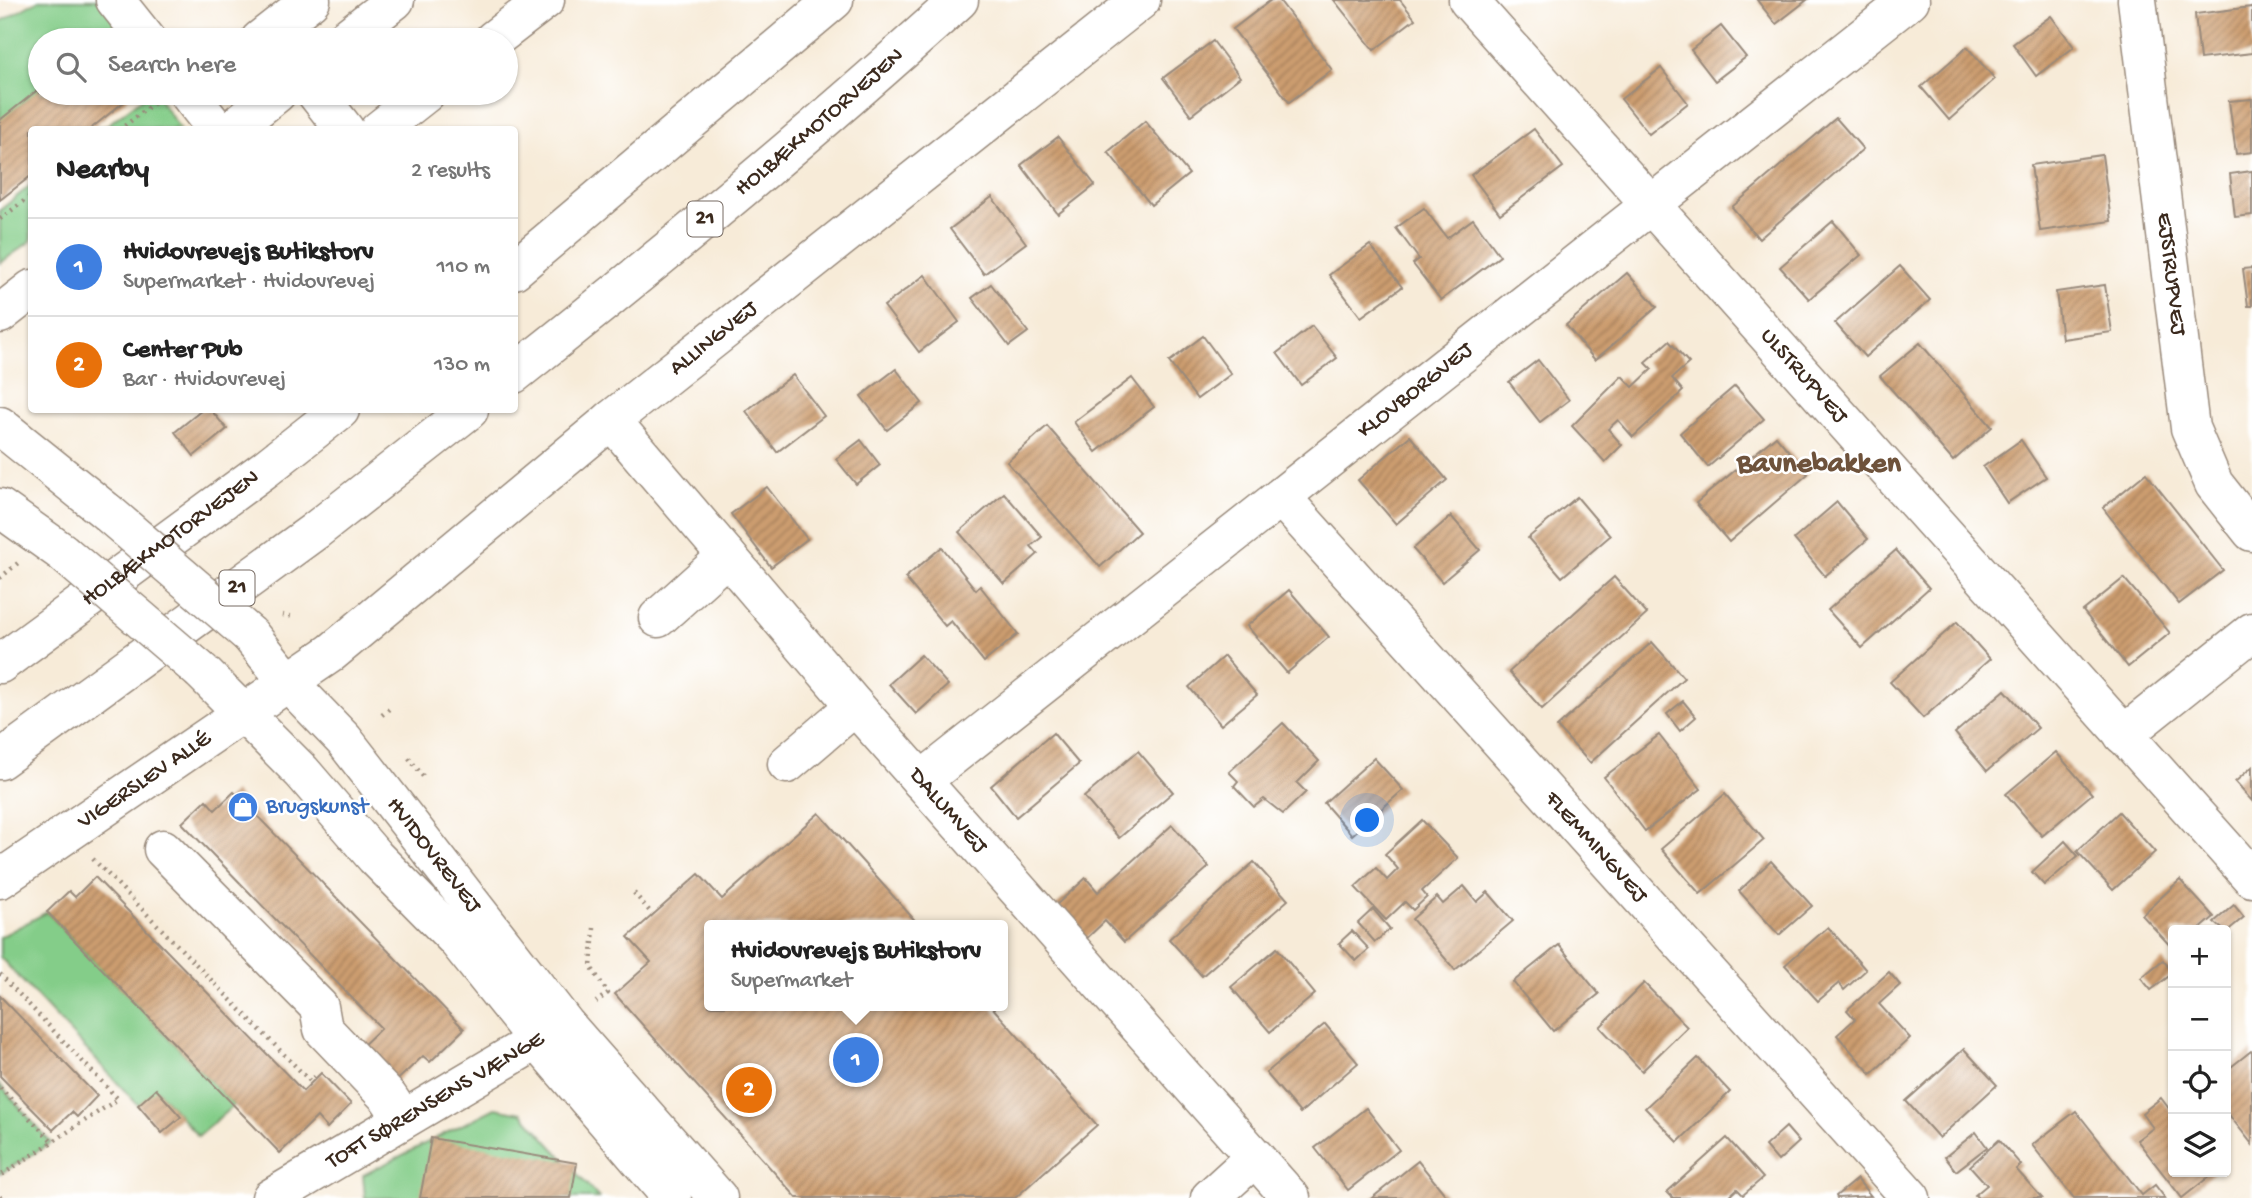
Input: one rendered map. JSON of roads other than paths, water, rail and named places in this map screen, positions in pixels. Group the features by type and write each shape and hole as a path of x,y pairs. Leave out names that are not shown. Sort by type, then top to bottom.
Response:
{"main road":[{"path":"115,0 137,28"},
{"path":"275,28 311,0"},
{"path":"359,28 395,0"},
{"path":"509,28 545,0"},
{"path":"518,267 834,0"},
{"name":"HOLBÆKMOTORVEJEN","path":"518,371 618,292 893,60 959,0"},
{"name":"ALLINGVEJ","path":"289,683 331,653 611,420 1141,0"},
{"name":"ULSTRUPVEJ","path":"1468,0 2252,878"},
{"name":"KLOVBORGVEJ","path":"921,781 1910,0"},
{"name":"EJSTRUPVEJ","path":"2137,0 2190,428 2214,484 2252,532"},
{"path":"199,105 214,126"},
{"path":"236,126 262,105"},
{"path":"325,105 342,126"},
{"path":"384,126 411,105"},
{"path":"0,314 28,292"},
{"name":"HOLBÆKMOTORVEJEN","path":"0,664 265,469 336,413"},
{"name":"21","path":"0,760 315,531 465,413"},
{"name":"DALUMVEJ","path":"611,420 855,706 1292,1198"},
{"name":"HVIDOVREVEJ","path":"0,426 107,512 264,625 289,683 344,740 672,1198"},
{"name":"FLEMMINGVEJ","path":"1281,497 1911,1198"},
{"name":"HVIDOVREVEJ","path":"0,509 62,552 201,671 242,715 302,772 375,857 718,1198"},
{"path":"658,618 727,556"},
{"path":"2123,735 2252,632"},
{"name":"VIGERSLEV ALLÉ","path":"0,879 289,683"},
{"path":"787,764 855,706"},
{"path":"163,849 319,1007 323,1029 388,1097 403,1119"},
{"name":"TOFT SØRENSENS VÆNGE","path":"271,1198 551,1032"},
{"path":"1210,1198 1255,1157"}],"place":[{"name":"Brugskunst","path":"243,807"},
{"name":"Hvidovrevejs Butikstorv","path":"856,1060"},
{"name":"Center Pub","path":"749,1090"}],"district":[{"name":"Bavnebakken","path":"1819,465"}]}
